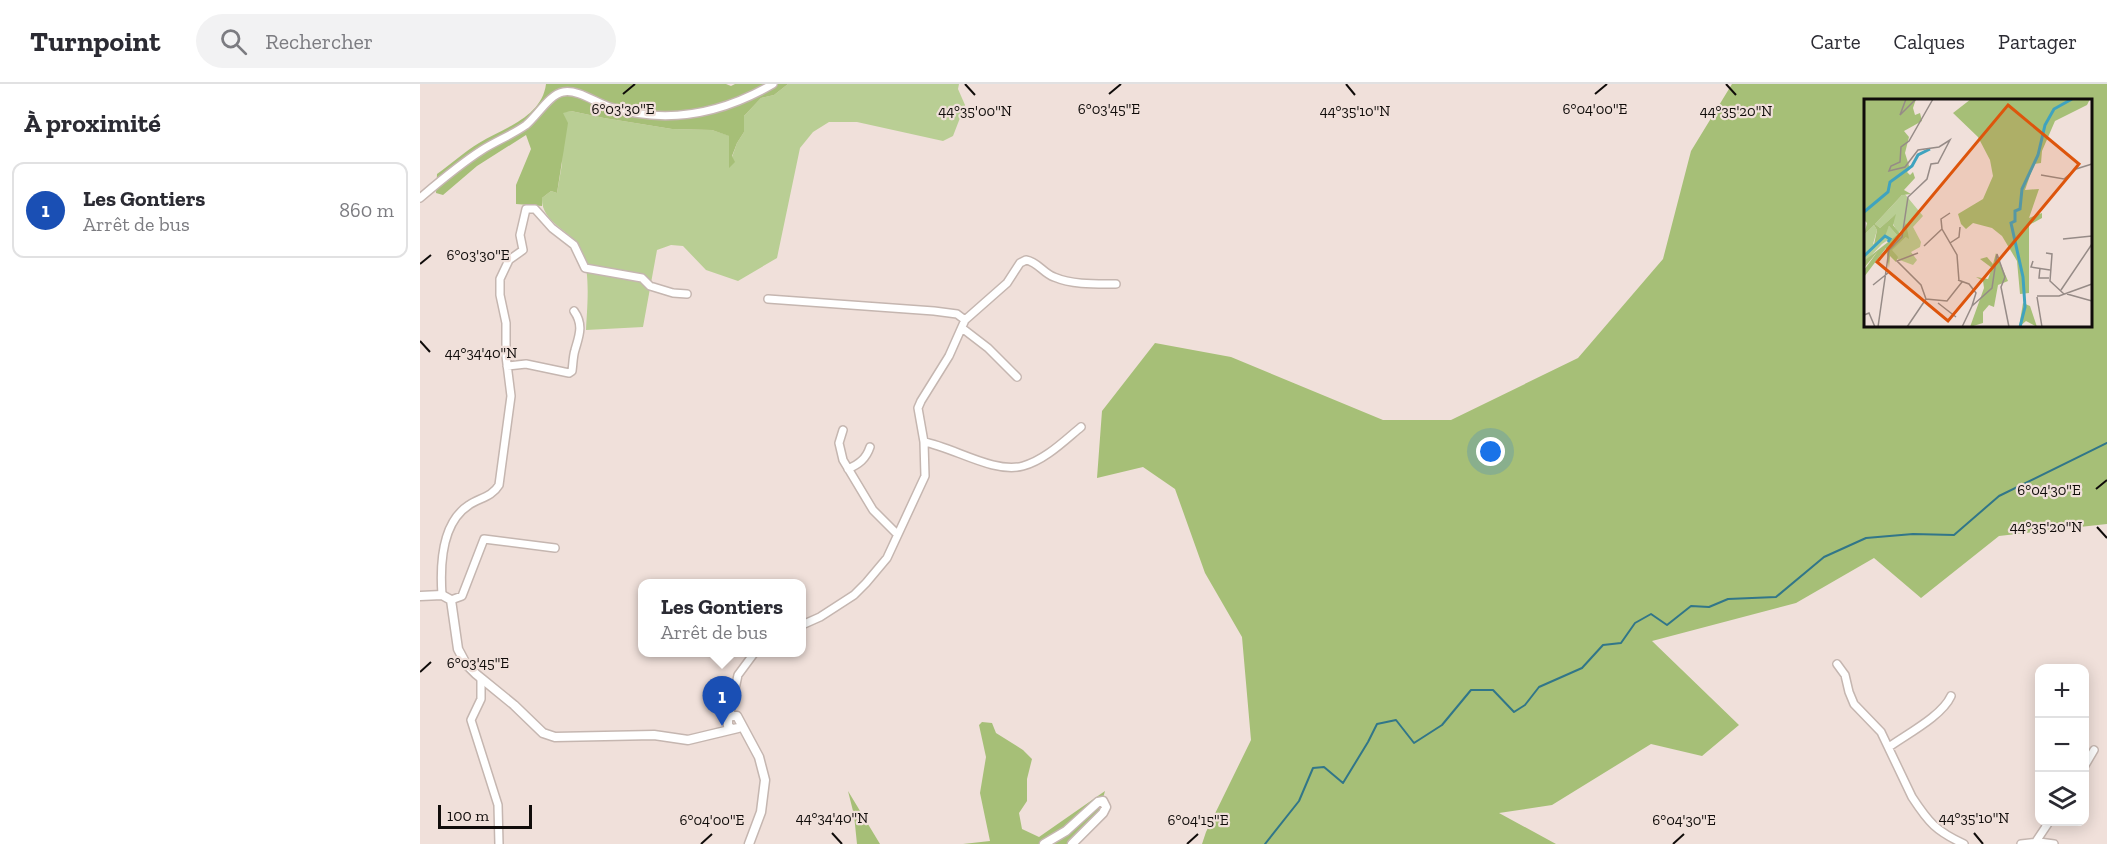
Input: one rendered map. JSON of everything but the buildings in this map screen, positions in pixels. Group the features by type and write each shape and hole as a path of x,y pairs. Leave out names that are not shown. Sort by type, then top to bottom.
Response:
{"street":[{"path":"420,198 465,162 524,126 544,108 550,99 561,92 574,92 628,112 680,116 706,112 774,84"},
{"path":"687,294 673,293 650,286 642,278 585,268 574,245 552,228 535,209 526,209 520,235 523,250 509,260 500,279 500,295 506,323 507,366 511,396 502,448 499,485 493,493 470,504 455,518 443,551 446,597 460,654 471,669 514,705 537,729 549,736 654,735 688,740 712,735 733,723"},
{"path":"806,623 820,617 854,595 887,558 925,476 924,442 918,408 949,356 965,320 1007,283 1020,263 1026,260 1034,261 1054,277 1085,284 1116,284"},
{"path":"768,299 934,311 957,314 965,320"},
{"path":"507,366 526,364 569,373 573,371 574,352 580,337 579,318 574,311"},
{"path":"962,328 988,348 1017,377"},
{"path":"924,442 982,461 1012,467 1024,466 1052,451 1081,427"},
{"path":"843,430 839,443 848,469 873,510 897,534"},
{"path":"848,469 860,464 870,447"},
{"path":"420,596 462,596 484,539 555,548"},
{"path":"733,723 738,675 751,657"},
{"path":"1837,664 1845,675 1854,704 1881,732 1912,797 1930,823 1937,830 1964,844"},
{"path":"482,679 481,699 471,720 498,805 499,844"},
{"path":"1889,747 1940,711 1948,704 1951,696"},
{"path":"733,723 751,740 759,757 765,780 761,812 749,844"},
{"path":"2089,759 2094,750"},
{"path":"1044,844 1066,831 1098,802 1103,801 1106,807 1103,813 1072,844"},
{"path":"2035,843 2046,826"},
{"path":"2021,844 2054,844"}],"green space":[{"path":"546,84 726,84 731,86 735,84 788,84 774,95 761,98 744,116 744,132 732,156 735,162 729,168 729,136 712,130 672,129 571,111 563,113 568,123 557,193 551,191 542,198 542,206 516,204 516,185 531,149 526,135 477,166 443,195 436,193 437,174 473,147 530,113 543,95"},
{"path":"788,84 959,84 958,89 965,105 953,136 943,141 857,122 829,122 813,132 800,148 777,258 738,281 706,270 683,246 671,245 657,250 643,327 586,330 588,286 582,253 573,239 550,219 543,206 542,198 551,191 557,193 562,164 563,112 571,111 672,129 712,130 730,136 729,167 734,162 732,157 744,132 744,116 761,98 774,95"},
{"path":"1732,84 2107,84 2107,524 1999,536 1921,598 1874,558 1796,603 1652,641 1739,725 1702,756 1651,744 1552,805 1499,813 1556,844 1202,844 1251,740 1242,637 1205,573 1175,489 1143,467 1097,478 1102,411 1155,343 1231,357 1383,420 1451,420 1578,358 1663,259 1691,151"},
{"path":"982,722 992,723 996,733 1023,750 1032,759 1027,779 1027,801 1019,813 1022,829 1039,837 1105,791 1100,809 1078,844 963,844 990,841 980,793 986,757 979,725"},
{"path":"848,791 880,844 857,844 854,815"}],"waterway":[{"path":"1265,844 1299,801 1313,768 1324,767 1343,783 1377,724 1396,720 1414,743 1442,725 1471,690 1493,690 1514,712 1525,705 1539,687 1582,668 1603,645 1621,643 1635,623 1651,614 1667,625 1691,606 1709,607 1728,599 1776,597 1824,557 1866,538 1913,534 1954,535 1999,496 2107,443"}],"place":[{"name":"Les Gontiers","path":"722,726"}]}
